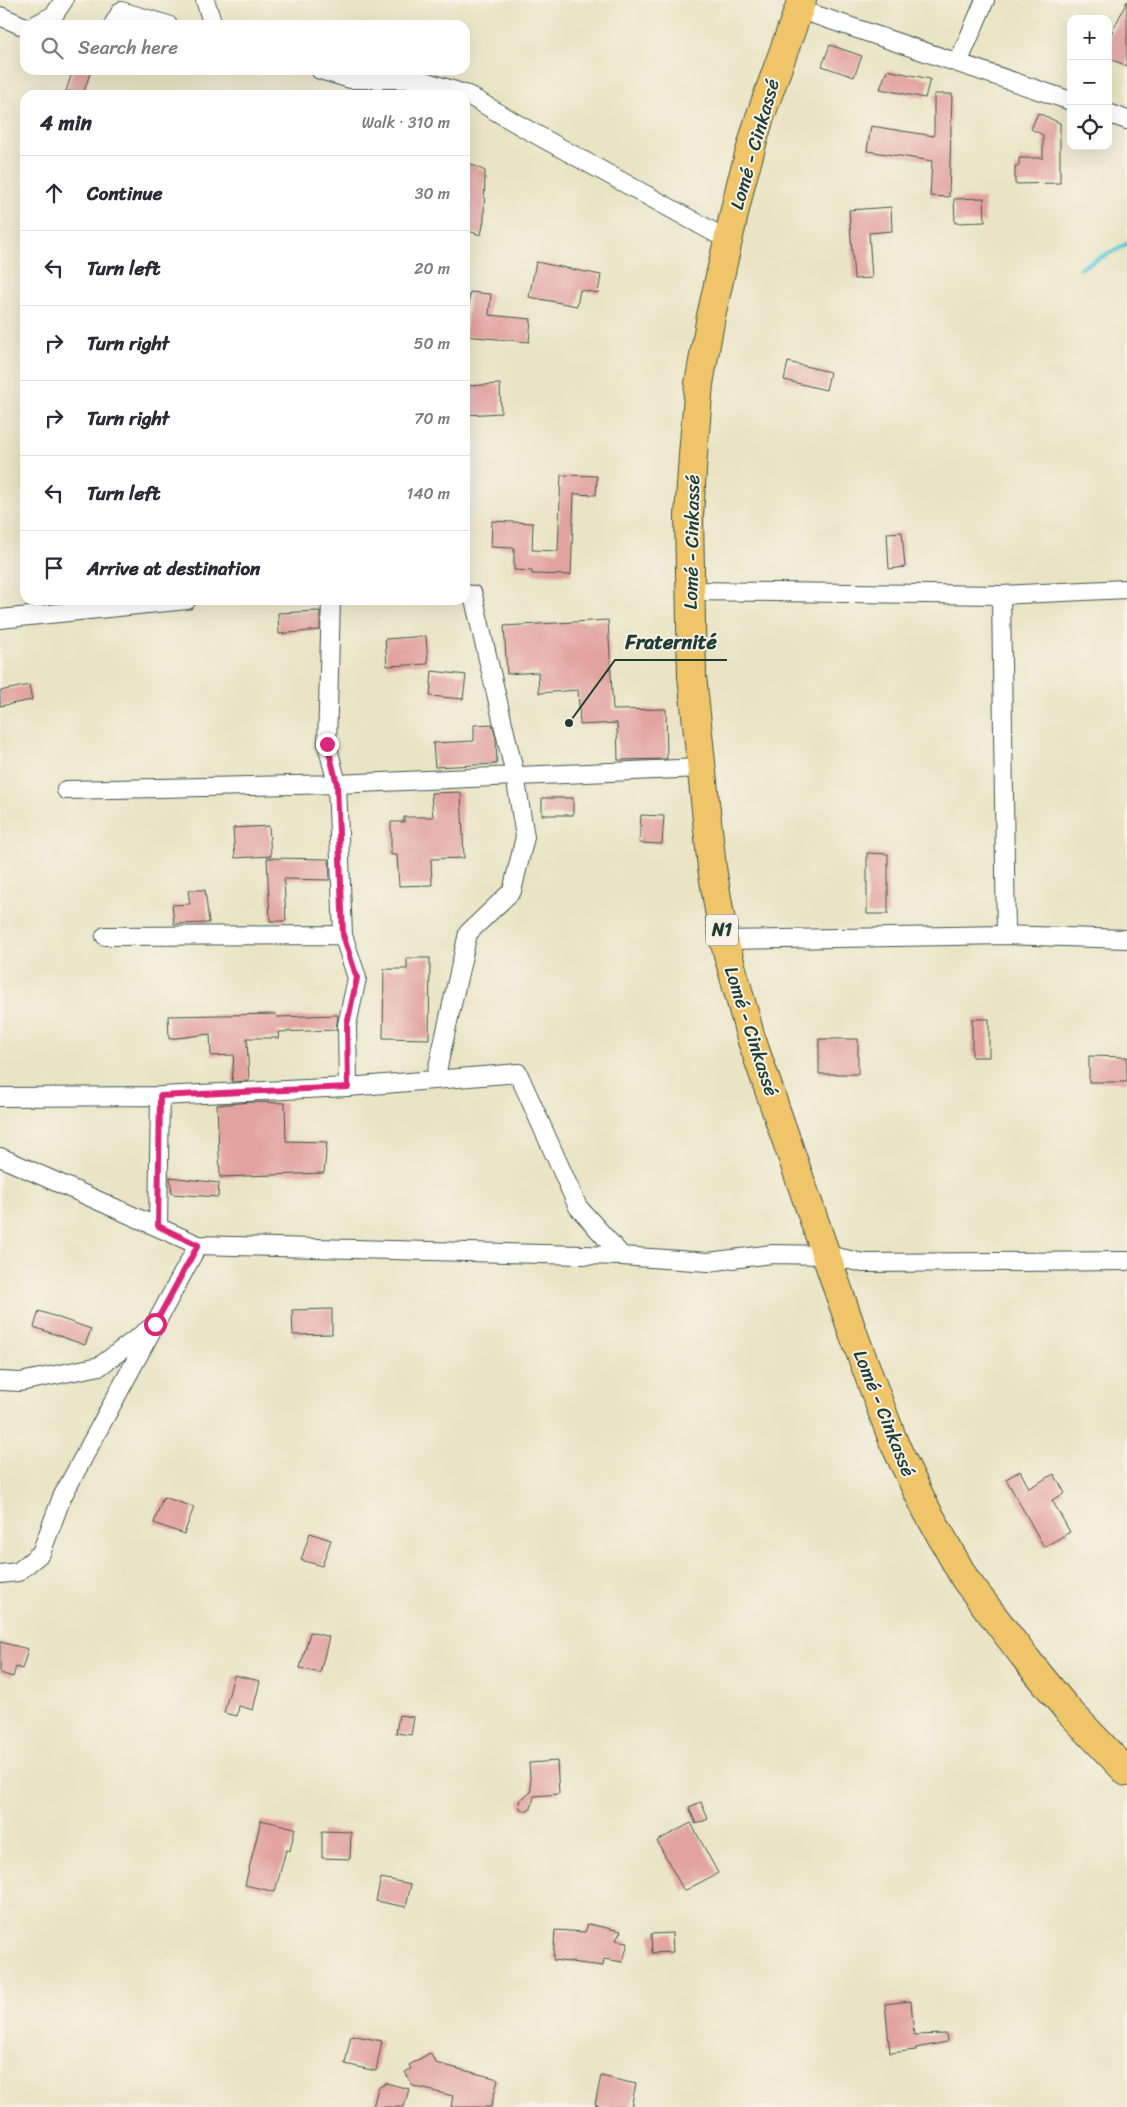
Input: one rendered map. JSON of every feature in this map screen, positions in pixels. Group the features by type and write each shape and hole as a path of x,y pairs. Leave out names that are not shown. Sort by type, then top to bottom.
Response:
{"highway":[{"name":"Lomé - Cinkassé","path":"800,5 758,120 711,316 699,384 689,516 692,676 700,768 712,868 724,940 751,1038 828,1255 853,1333 894,1443 926,1509 965,1579 1066,1708 1127,1772"}],"street":[{"path":"44,20 54,15 64,0"},
{"path":"205,0 211,20"},
{"path":"958,63 985,0"},
{"path":"800,5 958,63 1067,100"},
{"path":"116,20 121,10 152,20"},
{"path":"0,16 20,26"},
{"path":"337,75 350,79 418,79 452,90"},
{"path":"470,96 519,126 728,240"},
{"path":"1112,114 1127,120"},
{"path":"689,592 1001,595 1127,589"},
{"path":"436,1080 468,933 512,891 526,837 515,775 473,595 470,595"},
{"path":"1001,595 1006,934"},
{"path":"0,619 138,605"},
{"path":"331,605 327,744 337,784 343,935 357,978 347,1024 348,1087"},
{"path":"66,790 337,784 700,768"},
{"path":"724,940 1006,934 1127,938"},
{"path":"105,936 343,935"},
{"path":"0,1097 160,1096 348,1087 518,1073 578,1207 622,1256"},
{"path":"158,1226 160,1096"},
{"path":"0,1157 198,1245 622,1256 708,1262 772,1254 828,1255 863,1263 1127,1262"},
{"path":"0,1574 18,1572 41,1553 62,1497 198,1245"},
{"path":"0,1381 20,1382 100,1366 155,1324"}],"building":[{"path":"1127,1 1127,66 1112,60 1112,33"},
{"path":"830,45 862,56 854,77 822,66"},
{"path":"887,70 930,79 925,98 880,89"},
{"path":"71,75 89,75 85,90 66,90"},
{"path":"934,94 952,94 949,197 930,196 932,161 867,151 871,126 934,136"},
{"path":"1038,113 1060,123 1060,183 1015,184 1015,166 1019,166 1019,158 1043,158 1043,135 1031,129"},
{"path":"470,164 485,171 484,220 481,235 470,232"},
{"path":"984,198 985,222 955,223 954,199"},
{"path":"891,207 892,231 869,233 872,278 854,279 849,210"},
{"path":"536,262 601,275 598,293 580,290 577,306 529,297"},
{"path":"470,292 491,294 489,315 531,319 529,342 470,336"},
{"path":"788,362 830,372 826,390 784,380"},
{"path":"500,384 501,413 470,415 470,386"},
{"path":"561,475 597,476 596,495 574,494 571,575 532,574 532,571 514,570 514,548 491,547 492,521 533,523 532,550 558,551"},
{"path":"902,532 905,567 889,569 887,533"},
{"path":"320,611 320,630 279,634 278,613"},
{"path":"608,620 613,710 666,709 667,759 618,760 617,723 580,725 578,690 539,693 538,672 507,674 504,626"},
{"path":"426,636 428,664 387,666 385,639"},
{"path":"432,671 466,675 463,699 430,696"},
{"path":"29,685 32,700 0,706 0,691"},
{"path":"492,724 496,739 497,764 435,767 433,743 474,741 474,725"},
{"path":"461,792 464,858 431,859 432,885 399,886 397,855 391,855 391,822 404,822 404,817 433,817 431,793"},
{"path":"542,798 573,798 573,815 542,815"},
{"path":"641,815 664,816 662,844 639,843"},
{"path":"269,826 271,856 235,858 233,828"},
{"path":"867,853 888,854 888,914 867,914"},
{"path":"267,858 329,859 330,880 284,879 286,921 270,921"},
{"path":"188,890 205,890 209,923 174,924 172,905 190,904"},
{"path":"407,958 430,958 429,1039 383,1038 384,969 407,969"},
{"path":"276,1014 277,1017 338,1015 336,1030 278,1032 279,1038 247,1038 249,1081 232,1082 234,1055 211,1056 210,1034 169,1039 168,1016"},
{"path":"972,1019 989,1019 989,1057 972,1057"},
{"path":"819,1039 858,1039 858,1074 819,1074"},
{"path":"1089,1056 1127,1057 1127,1082 1089,1082"},
{"path":"251,1102 285,1103 286,1141 327,1142 324,1173 220,1177 217,1105"},
{"path":"170,1177 219,1183 218,1197 172,1194"},
{"path":"332,1309 332,1334 293,1335 292,1310"},
{"path":"39,1311 91,1329 85,1345 34,1327"},
{"path":"1020,1471 1029,1488 1054,1474 1065,1493 1052,1500 1070,1532 1044,1547 1006,1479"},
{"path":"163,1497 194,1507 184,1534 154,1523"},
{"path":"310,1533 331,1540 322,1566 301,1560"},
{"path":"310,1632 329,1637 320,1673 300,1668"},
{"path":"0,1642 28,1649 22,1669 16,1667 13,1677 0,1673"},
{"path":"234,1675 260,1681 253,1710 239,1706 237,1716 224,1713"},
{"path":"399,1715 414,1717 411,1735 396,1733"},
{"path":"557,1761 559,1794 534,1796 531,1809 527,1811 520,1809 519,1801 531,1792 529,1763"},
{"path":"701,1802 708,1819 696,1824 689,1807"},
{"path":"261,1820 295,1828 290,1851 286,1850 275,1892 245,1885"},
{"path":"691,1823 718,1873 684,1891 657,1841"},
{"path":"322,1831 351,1832 350,1859 322,1858"},
{"path":"381,1878 411,1884 406,1907 376,1901"},
{"path":"588,1924 621,1931 616,1940 628,1942 623,1962 604,1959 603,1966 553,1960 555,1930 585,1932"},
{"path":"672,1933 673,1952 652,1953 651,1934"},
{"path":"911,2001 914,2035 946,2034 947,2042 916,2048 916,2050 890,2053 885,2004"},
{"path":"351,2035 382,2041 376,2071 345,2064"},
{"path":"430,2053 436,2063 498,2079 491,2107 451,2107 453,2096 413,2086 405,2072 411,2069 409,2065"},
{"path":"601,2076 636,2084 631,2107 604,2107 595,2104"},
{"path":"386,2083 409,2089 404,2107 373,2107 378,2088"}],"waterway":[{"path":"1080,268 1127,244"}],"place":[{"name":"Fraternité","path":"569,723"}],"route":[{"path":"155,1324 198,1245 158,1226 160,1096 348,1087 347,1024 357,978 343,935 337,784 327,744"}]}
